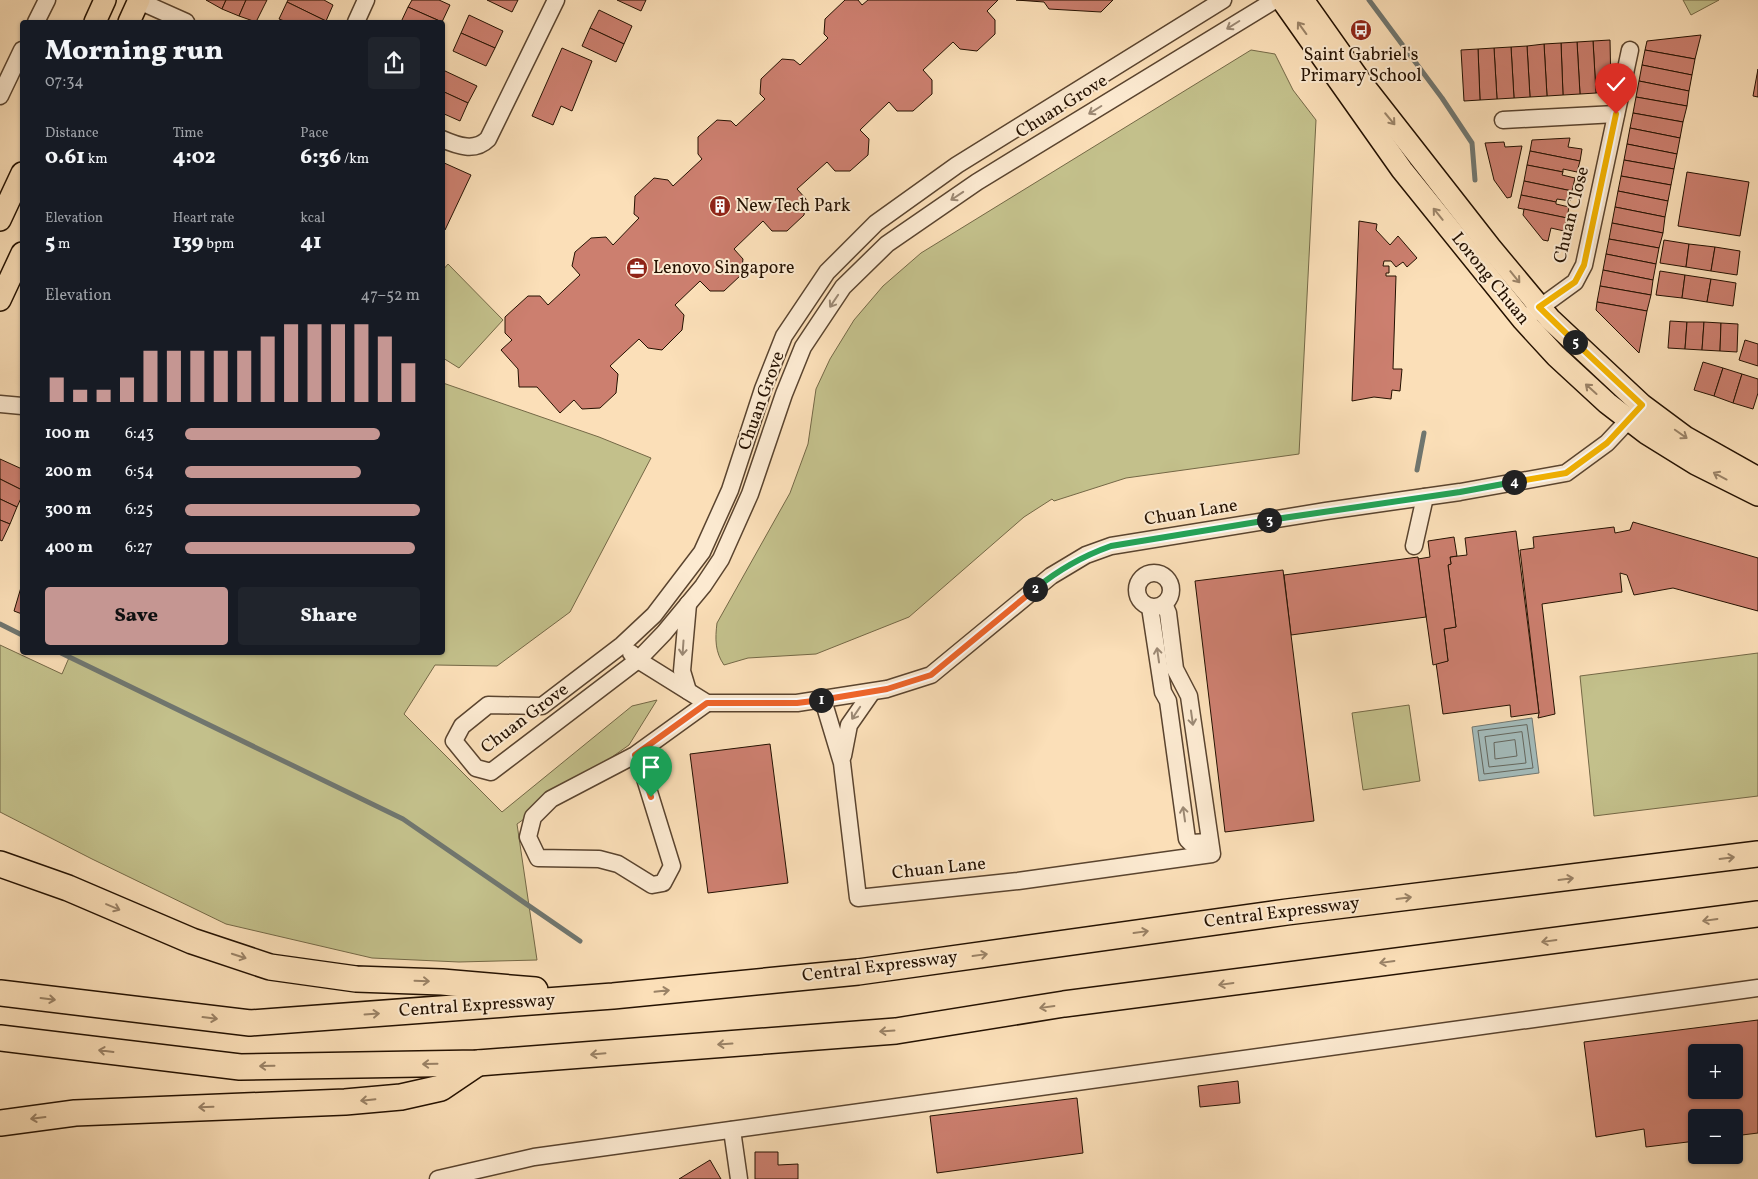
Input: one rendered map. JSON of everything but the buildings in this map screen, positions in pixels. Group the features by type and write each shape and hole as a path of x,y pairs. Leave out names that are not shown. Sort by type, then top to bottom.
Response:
{"highway":[{"path":"0,851 68,888"},
{"name":"Central Expressway","path":"0,993 250,1023 613,996 858,972 1287,912 1758,854"},
{"path":"0,864 68,888 192,941 270,967 356,979 442,982 613,996"},
{"path":"0,1038 240,1067 478,1064 896,1030 1064,1004 1758,914"},
{"path":"0,1123 75,1113 345,1102 401,1097 441,1088 478,1064"}],"main road":[{"path":"95,20 105,0"},
{"name":"Lorong Chuan","path":"1282,0 1417,189 1531,314 1635,412 1685,437 1758,478"},
{"name":"Lorong Chuan","path":"1303,0 1360,82 1435,175 1531,314"},
{"path":"130,20 139,1"},
{"path":"0,220 20,177"},
{"path":"0,300 20,257"},
{"name":"Lorong Chuan","path":"1635,412 1646,433 1696,464 1758,496"}],"street":[{"path":"37,20 47,0"},
{"path":"357,20 366,0"},
{"path":"445,140 465,147 480,145 488,139 556,0"},
{"name":"Chuan Grove","path":"1223,0 957,165 876,223 827,272 784,336 763,389 730,490 702,552 654,615 622,645 542,706 488,705 462,726 454,741 476,768 491,772 638,660 664,633 703,586 721,558 750,494 784,394 803,347 843,287 887,244 977,182 1275,0"},
{"path":"139,1 180,20"},
{"name":"Chuan Close","path":"1531,314 1575,282 1584,265 1630,50"},
{"path":"0,96 20,54"},
{"path":"1503,120 1616,114"},
{"path":"1402,170 1421,156"},
{"path":"1417,189 1435,175"},
{"path":"0,404 20,406"},
{"name":"Chuan Lane","path":"707,703 797,703 823,700 872,692 931,675 1050,576 1086,555 1111,546 1326,511 1425,498 1566,473 1607,443 1635,412"},
{"path":"1414,546 1425,498"},
{"path":"688,604 682,671 688,691"},
{"path":"1157,605 1168,614 1175,669 1189,696 1209,842 1191,843 1187,839 1168,701 1163,692 1157,605"},
{"path":"622,645 638,660 707,703 635,755 550,799 533,817 528,837 538,858 599,859 618,864 652,885 663,883 672,866 642,770 635,755"},
{"path":"842,763 848,725 872,692"},
{"name":"Chuan Lane","path":"823,700 842,763 858,898 1018,881 1212,854 1209,842"},
{"path":"438,1179 534,1157 1758,988"},
{"path":"732,1130 740,1179"}],"shaded area":[{"path":"1683,0 1719,0 1691,15"},
{"path":"1251,50 1275,54 1293,90 1316,120 1299,454 1126,478 1054,501 1052,499 1024,517 909,617 816,654 748,658 724,665 716,645 717,623 790,493 808,444 816,389 830,359 854,320 883,286 921,253"},
{"path":"448,264 503,320 459,368 445,359 445,268"},
{"path":"445,384 599,437 651,458 570,612 497,666 435,665 404,714 502,812 632,706 657,700 629,745 517,824 537,960 459,962 372,958 226,924 0,812 0,645 62,674 70,655 445,655"},
{"path":"1758,653 1758,796 1594,816 1580,676"},
{"path":"1409,705 1420,781 1363,790 1352,713"}],"water":[{"path":"1532,718 1539,773 1479,781 1472,727"}],"waterway":[{"path":"1369,0 1442,98 1472,143 1475,180"},
{"path":"1417,470 1424,433"},
{"path":"0,624 20,634"},
{"path":"65,655 403,819 580,941"}],"place":[{"name":"Saint Gabriel's Primary School","path":"1361,30"},
{"name":"New Tech Park","path":"720,206"},
{"name":"Lenovo Singapore","path":"637,268"}],"route":[{"path":"651,797 635,755 707,703 797,703 823,700 887,689 931,675 1050,576 1086,555 1111,546 1326,511 1460,492 1566,473 1607,443 1642,405 1539,307 1575,282 1584,265 1616,114"}]}
